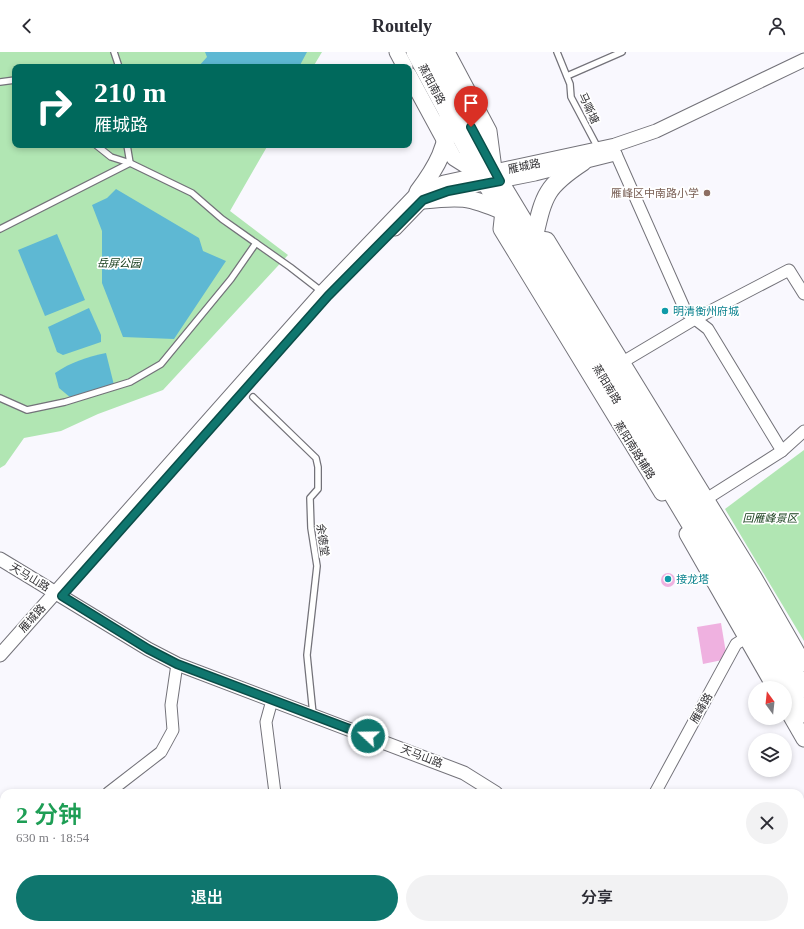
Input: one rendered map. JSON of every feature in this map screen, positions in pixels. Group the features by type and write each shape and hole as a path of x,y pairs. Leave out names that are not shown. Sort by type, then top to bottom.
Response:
{"main road":[{"path":"397,52 403,64"},
{"name":"蒸阳南路","path":"414,52 448,113 490,178 534,238 617,365 701,502 804,689"},
{"name":"蒸阳南路","path":"431,52 490,178 503,211 751,635 804,714"},
{"path":"412,81 454,158 490,178 490,131 447,52"},
{"path":"448,113 446,143 421,196 457,196 478,200 503,211"},
{"path":"534,238 541,206 549,190 560,177 583,162"},
{"path":"701,502 804,664"},
{"path":"751,635 772,681"},
{"path":"792,718 804,739"}],"street":[{"name":"雁城路","path":"490,178 598,149 656,131 804,60"},
{"name":"雁城路","path":"0,665 56,597 322,292 421,196 444,182 490,178 583,162 616,154 659,139 804,70"},
{"path":"616,154 686,312 708,329 782,451"},
{"name":"雁城路","path":"0,655 56,597 328,296 421,196"},
{"path":"617,365 695,319 789,270 804,294"},
{"path":"701,502 782,451 804,431"},
{"name":"天马山路","path":"0,559 56,597"},
{"name":"天马山路","path":"0,567 56,597 177,667 463,777 482,789"},
{"name":"雁峰路","path":"657,789 736,644 751,635"},
{"path":"113,789 161,752 173,730 171,704 177,667"},
{"name":"天马山路","path":"177,667 313,714 464,773 490,789"},
{"path":"271,704 266,722 274,789"}],"lane":[{"path":"114,52 118,64"},
{"name":"马嘶塘","path":"556,52 570,84 571,97 598,149"},
{"path":"567,76 622,52"},
{"path":"0,82 12,80"},
{"path":"100,148 111,157 130,163 192,194 322,292"},
{"path":"128,148 130,163"},
{"path":"0,229 130,163"},
{"path":"0,406 1,398 28,410 65,402 130,382 162,364 232,280 256,243"},
{"name":"余德堂","path":"253,397 316,458 318,467 318,489 310,498 311,528 317,566 307,655 313,714"}],"green space":[{"name":"岳屏公园","path":"0,52 322,52 315,64 12,64 12,148 266,148 230,211 288,255 163,390 98,414 61,431 24,438 5,465 0,468"},
{"name":"回雁峰景区","path":"804,450 804,641 725,509"}],"water":[{"path":"205,52 307,52 301,64 201,64 207,57"},
{"path":"116,189 199,238 203,251 226,261 174,339 123,337 102,283 102,231 92,205 107,198"},
{"path":"57,234 85,300 45,316 18,250"},
{"path":"89,308 101,335 101,342 63,355 57,352 48,327"},
{"path":"106,353 114,385 71,398 59,388 55,373 79,360"}],"building":[{"name":"接龙塔","path":"668,573 673,575 675,580 673,585 668,587 663,585 661,580 663,575"},
{"path":"721,623 727,659 703,664 697,627"}],"place":[{"name":"雁峰区中南路小学","path":"707,193"},
{"name":"明清衡州府城","path":"665,311"},
{"name":"接龙塔","path":"668,579"}],"route":[{"path":"368,736 177,664 148,649 62,596 328,296 423,200 448,191 500,181 471,127"}]}
